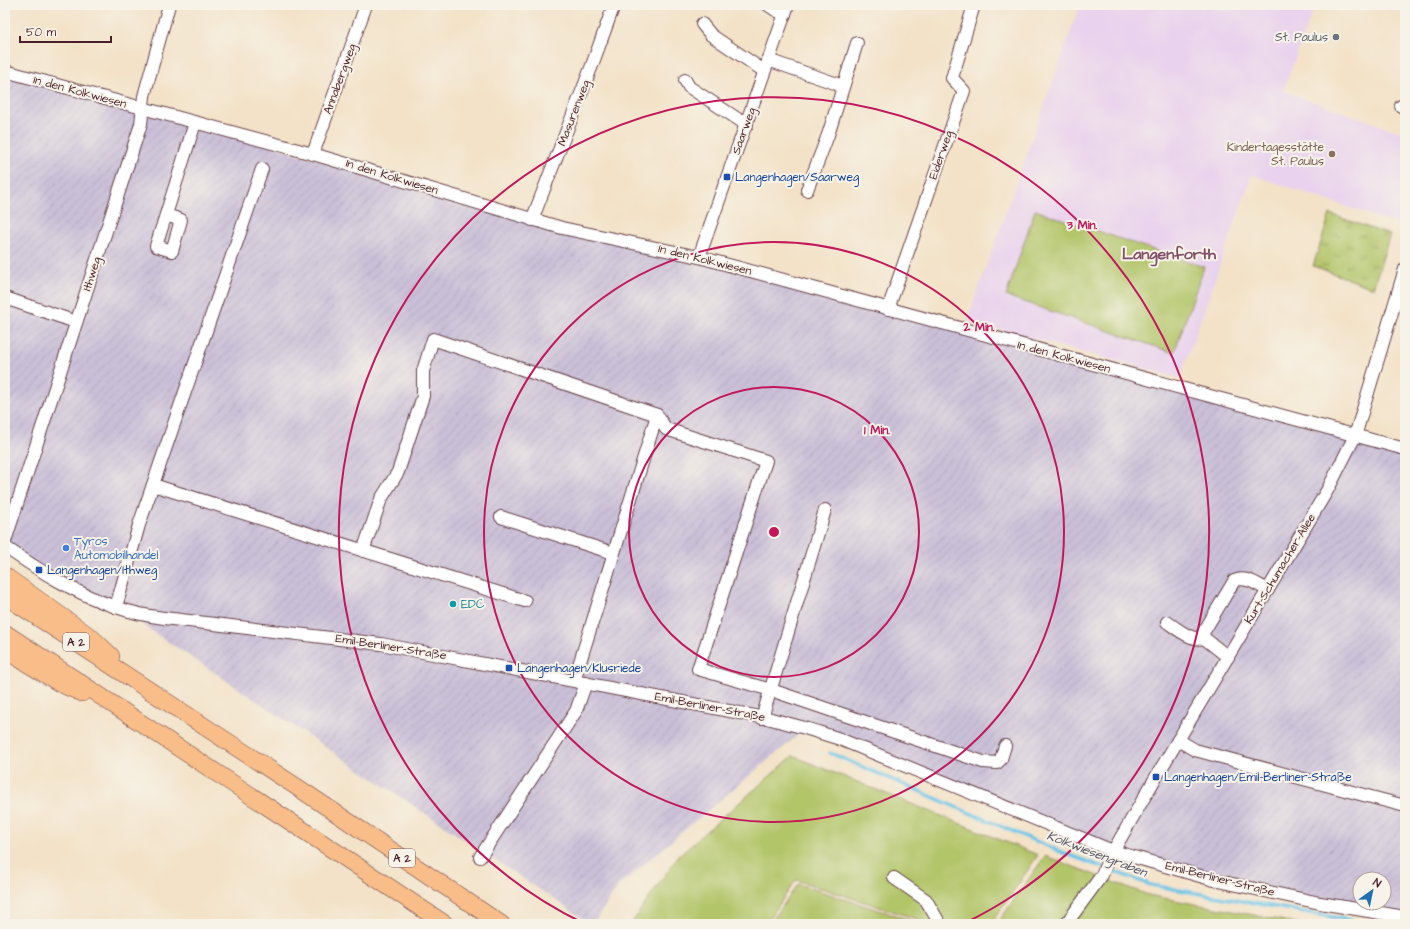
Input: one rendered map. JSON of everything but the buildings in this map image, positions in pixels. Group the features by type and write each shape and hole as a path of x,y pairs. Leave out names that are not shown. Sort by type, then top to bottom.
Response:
{"highway":[{"path":"5,576 92,638 147,689"},
{"name":"A 2","path":"5,596 304,792 500,924"},
{"name":"A 2","path":"5,633 445,924"},
{"path":"5,650 61,684 130,715"}],"street":[{"name":"Ithweg","path":"5,541 141,124 144,96 169,5"},
{"name":"Annabergweg","path":"313,154 366,5"},
{"name":"Masurenweg","path":"532,220 614,5"},
{"path":"768,5 776,11 787,10"},
{"name":"Eiderweg","path":"888,309 964,91 952,78 974,5"},
{"name":"Saarweg","path":"699,257 727,176 747,125 766,65 787,10"},
{"path":"702,24 712,34 766,65 843,86"},
{"path":"807,190 828,135 857,42"},
{"name":"In den Kolkwiesen","path":"5,71 313,154 532,220 562,228 699,257 1405,450"},
{"path":"685,80 689,88 747,125"},
{"path":"166,215 195,123"},
{"path":"116,607 153,485 262,168"},
{"name":"Kurt-Schumacher-Allee","path":"1066,924 1102,875 1111,855 1178,740 1328,489 1355,436 1405,269"},
{"path":"5,298 76,322"},
{"path":"363,551 381,499 398,472 423,396 423,371 433,339 657,415 666,429 766,461 698,669 771,690 983,762 997,763 1001,759 1005,746"},
{"path":"480,857 576,711 580,682 613,553 657,415"},
{"path":"153,485 525,601"},
{"path":"762,718 825,510"},
{"path":"501,517 613,553"},
{"name":"Emil-Berliner-Straße","path":"5,547 59,582 89,597 140,614 381,644 580,682 806,728 837,738 1111,855 1214,880 1320,903 1405,917"},
{"path":"1228,658 1204,638 1203,634 1234,581 1237,579 1249,581 1268,590"},
{"path":"1167,622 1191,637 1199,640 1204,638"},
{"path":"1178,740 1195,750 1405,806"},
{"path":"894,878 926,900 940,924"}],"shaded area":[{"path":"1080,5 1315,5 1283,91 1405,134 1405,208 1400,225 1252,175 1180,378 967,321"},
{"path":"5,71 532,220 699,257 1405,449 1405,917 1378,911 1392,911 1392,871 1352,871 1352,905 1141,859 806,728 619,885 593,924 591,924 116,607 5,547"}],"green space":[{"path":"1035,210 1204,267 1174,353 1006,296"},
{"path":"1330,214 1390,235 1373,288 1313,266"},
{"path":"793,756 1038,855 991,924 932,924 796,880 766,924 631,924 679,855"},
{"path":"1045,856 1148,895 1300,924 997,924"},
{"path":"798,884 922,924 770,924"}],"waterway":[{"name":"Kolkwiesengraben","path":"830,753 1061,852 1151,885 1372,924"}],"place":[{"name":"St. Paulus","path":"1336,37"},
{"name":"Kindertagesstätte St. Paulus","path":"1332,154"},
{"name":"Langenhagen/Saarweg","path":"727,177"},
{"name":"Tyros Automobilhandel","path":"66,548"},
{"name":"Langenhagen/Ithweg","path":"39,570"},
{"name":"EDC","path":"453,604"},
{"name":"Langenhagen/Klusriede","path":"509,668"},
{"name":"Langenhagen/Emil-Berliner-Straße","path":"1156,777"}],"district":[{"name":"Langenforth","path":"1169,254"}]}
